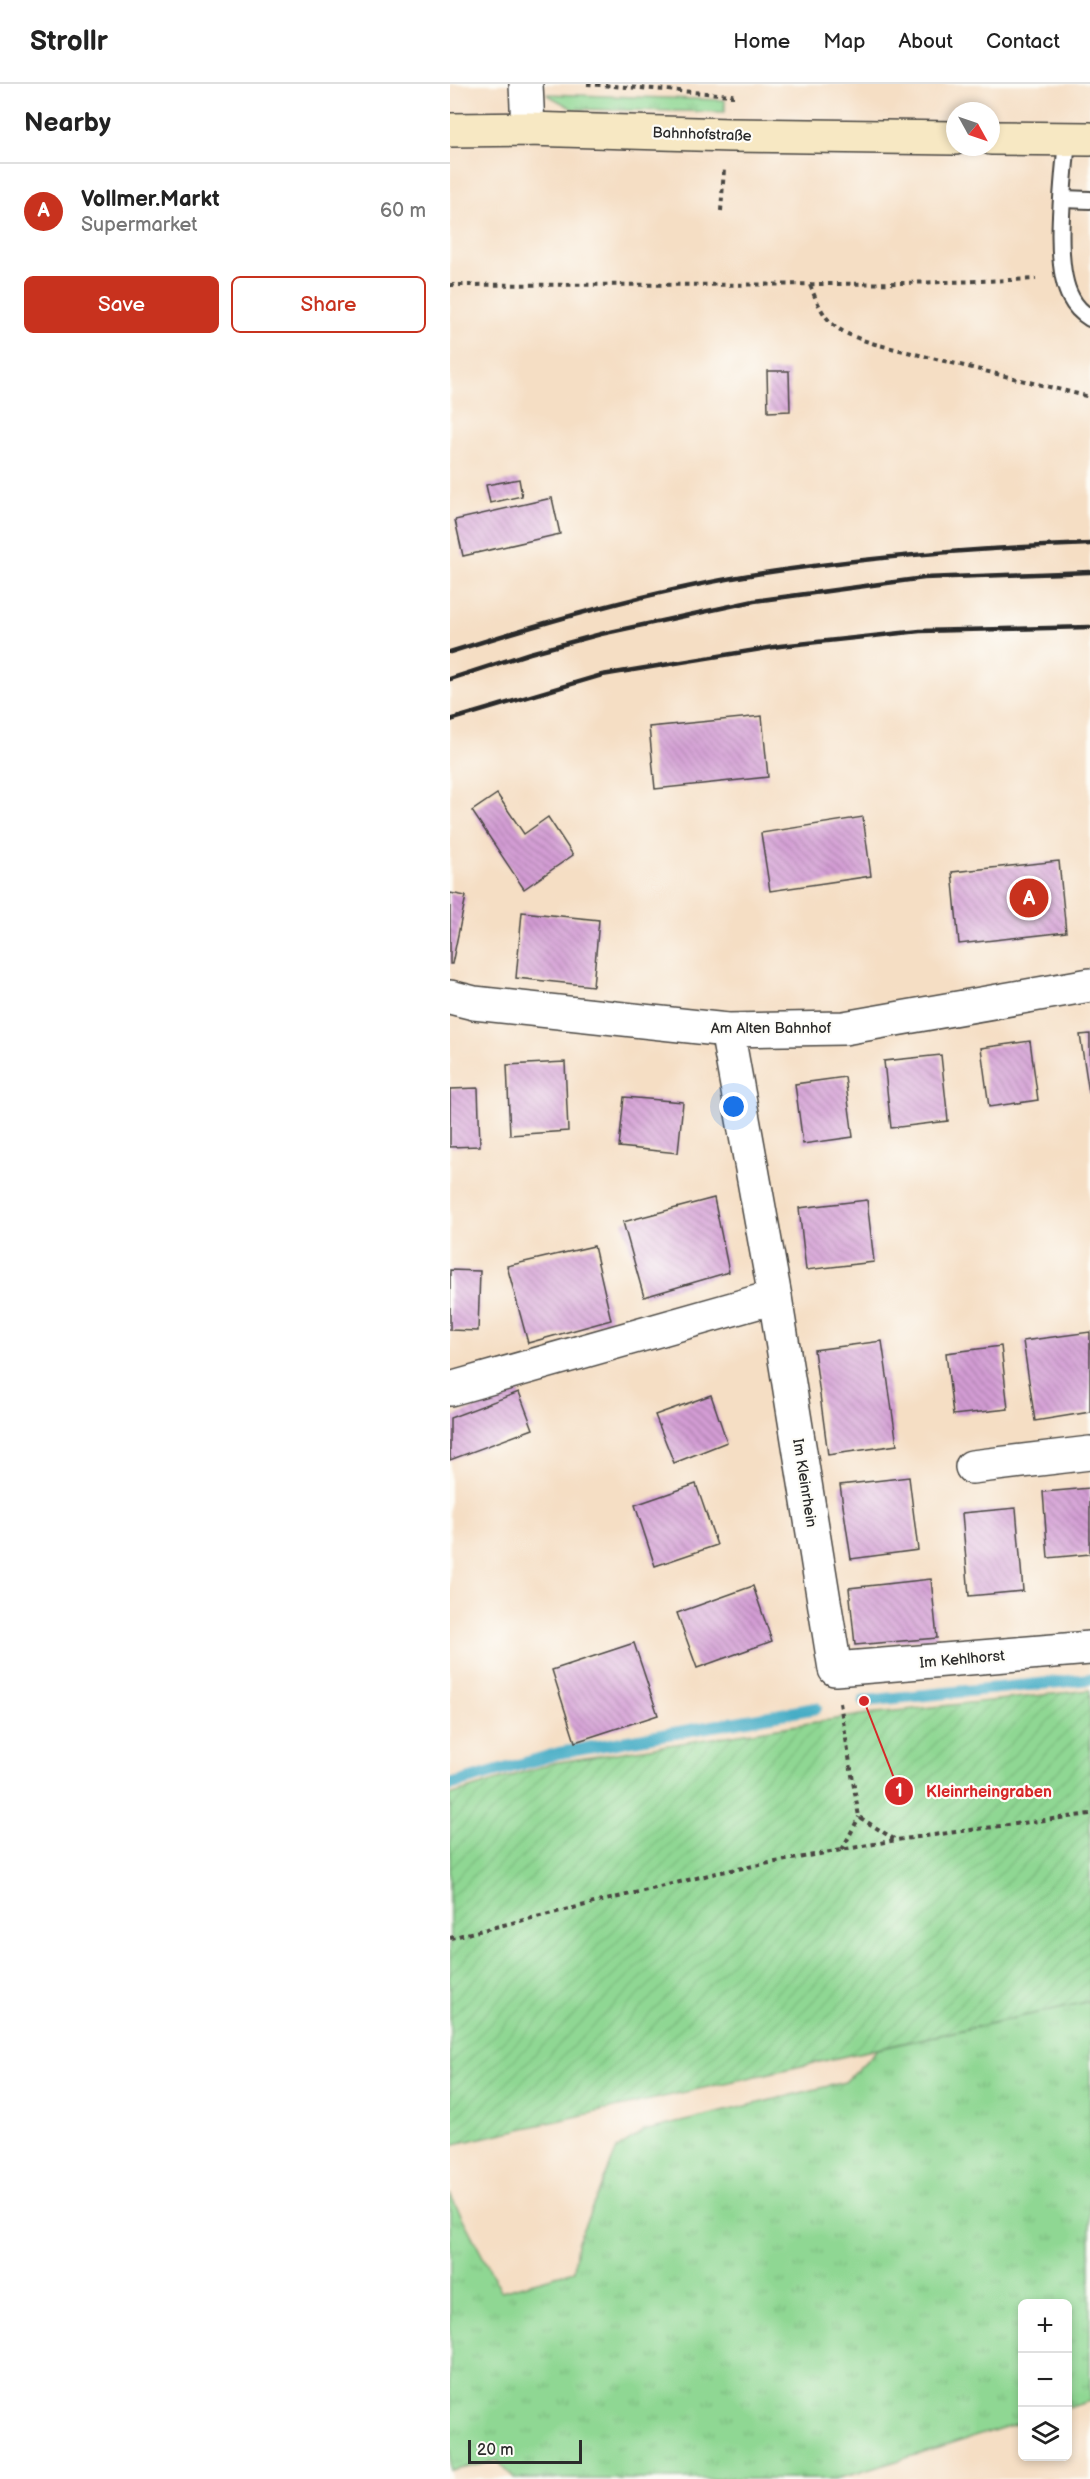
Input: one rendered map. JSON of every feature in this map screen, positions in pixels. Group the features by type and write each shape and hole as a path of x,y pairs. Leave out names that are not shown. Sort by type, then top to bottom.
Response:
{"street":[{"path":"526,84 528,129"},
{"name":"Bahnhofstraße","path":"450,130 528,129 946,138"},
{"path":"1000,138 1078,139"},
{"name":"Am Alten Bahnhof","path":"450,997 474,1003 727,1030 844,1028 1090,985"},
{"name":"Im Kleinrhein","path":"727,1030 775,1297 835,1670"},
{"path":"450,1389 775,1297"},
{"path":"972,1467 1090,1453"},
{"name":"Im Kehlhorst","path":"835,1670 1090,1648"}],"lane":[{"path":"1078,139 1063,199 1061,253 1064,278 1071,298 1082,313 1090,318"},
{"path":"1063,199 1090,200"}],"path":[{"path":"450,285 721,283 810,285 1064,278"},
{"path":"810,285 818,307 827,321 846,335 1090,397"},
{"path":"835,1670 859,1817 842,1850"},
{"path":"450,1938 721,1872 896,1840 1090,1814"},
{"path":"859,1817 896,1840"}],"green space":[{"path":"546,94 725,100 725,112 573,109"},
{"path":"1090,1690 1090,2001 450,2145 450,1795 553,1763 868,1714"},
{"path":"1090,2001 1090,2401 1072,2407 1072,2299 1018,2299 1018,2423 858,2473 835,2479 514,2479 498,2461 450,2471 450,2194 501,2291 574,2271 577,2243 617,2149 644,2131 845,2082 878,2049"}],"building":[{"path":"767,371 789,371 790,411 768,412"},
{"path":"519,479 522,496 490,503 486,485"},
{"path":"552,498 560,534 463,556 455,520"},
{"path":"762,716 768,777 655,789 649,727"},
{"path":"497,794 524,834 548,817 573,855 524,889 472,811"},
{"path":"863,817 871,876 770,891 761,833"},
{"path":"1059,861 1066,932 959,944 952,872"},
{"path":"450,893 466,896 452,964 450,964"},
{"path":"522,912 599,920 593,986 516,978"},
{"path":"1090,1034 1090,1093 1089,1093 1080,1035"},
{"path":"1030,1041 1038,1100 989,1107 981,1048"},
{"path":"941,1055 948,1121 891,1128 884,1061"},
{"path":"565,1062 568,1131 510,1135 507,1065"},
{"path":"845,1077 853,1137 803,1144 795,1084"},
{"path":"478,1088 480,1146 450,1147 450,1089"},
{"path":"624,1097 683,1102 678,1153 619,1147"},
{"path":"714,1198 729,1272 644,1297 623,1222"},
{"path":"867,1200 874,1262 806,1270 799,1208"},
{"path":"594,1246 611,1320 528,1343 507,1266"},
{"path":"450,1270 480,1271 478,1331 450,1330"},
{"path":"1090,1332 1090,1412 1035,1421 1023,1341"},
{"path":"882,1341 897,1445 828,1455 814,1350"},
{"path":"1001,1346 1008,1409 953,1415 946,1353"},
{"path":"519,1392 533,1429 450,1460 450,1418"},
{"path":"711,1395 727,1442 674,1463 655,1415"},
{"path":"909,1477 918,1550 851,1559 840,1485"},
{"path":"696,1484 717,1545 655,1566 635,1505"},
{"path":"1090,1488 1090,1554 1048,1558 1043,1492"},
{"path":"1016,1508 1023,1591 969,1596 962,1513"},
{"path":"931,1579 937,1638 855,1645 849,1588"},
{"path":"753,1586 772,1641 697,1668 677,1613"},
{"path":"634,1643 658,1715 575,1742 552,1670"}],"waterway":[{"path":"864,1701 1090,1679"},
{"path":"450,1785 559,1753 816,1708"}],"railway":[{"path":"450,652 598,608 750,575 920,554 1090,544"},
{"path":"450,679 530,653 601,634 754,601 924,578 1090,572"},
{"path":"450,720 602,675 780,646 920,631 1090,627"}],"place":[{"name":"Vollmer.Markt","path":"1029,898"},
{"name":"Kleinrheingraben","path":"864,1701"}]}
